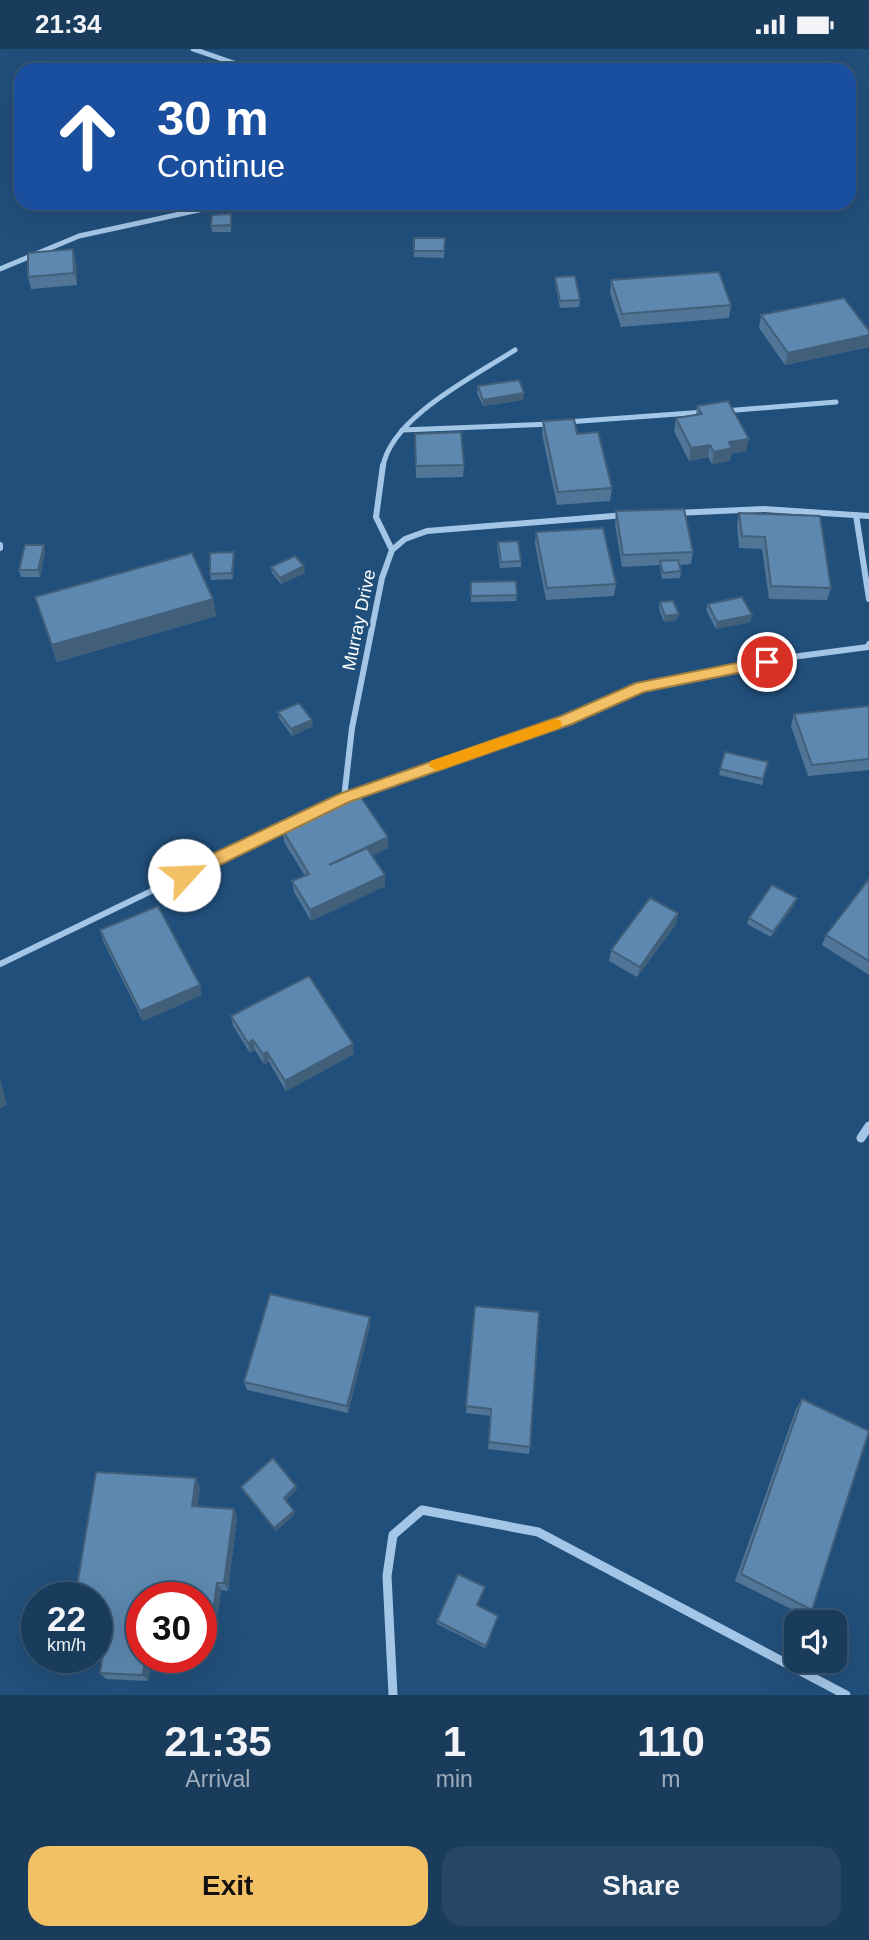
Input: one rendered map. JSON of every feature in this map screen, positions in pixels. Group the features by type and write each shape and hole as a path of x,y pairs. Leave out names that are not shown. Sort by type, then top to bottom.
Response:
{"street":[{"path":"193,49 234,63"},
{"path":"0,269 79,236 199,210"},
{"path":"392,550 376,517 383,460 402,431 441,397 515,350"},
{"path":"402,431 492,428 835,402"},
{"path":"661,513 764,509 869,516"},
{"name":"Murray Drive","path":"344,798 352,728 382,578 392,550 405,539 427,531 635,514"},
{"path":"856,515 869,599"},
{"path":"0,964 344,798 566,720 641,687 792,657 869,647"},
{"path":"862,1138 869,1126"},
{"path":"393,1695 387,1576 393,1535 422,1510 538,1532 846,1695"}],"building":[{"path":"231,214 231,225 211,226 212,215"},
{"path":"414,238 445,238 444,251 414,251"},
{"path":"73,249 74,273 28,277 28,253"},
{"path":"719,272 731,305 622,314 611,280"},
{"path":"575,276 580,300 560,301 555,277"},
{"path":"844,298 869,331 869,335 788,353 761,315"},
{"path":"519,380 524,393 483,400 478,386"},
{"path":"728,401 749,439 729,442 732,448 714,452 710,445 691,448 676,418 702,414 697,406"},
{"path":"574,419 577,434 598,432 612,488 558,492 543,421"},
{"path":"461,432 464,465 416,466 415,434"},
{"path":"684,509 693,552 623,555 616,511"},
{"path":"739,513 820,516 831,588 771,586 765,537 742,536"},
{"path":"603,528 616,584 547,588 536,532"},
{"path":"518,541 521,561 501,562 498,542"},
{"path":"25,545 44,545 38,570 19,570"},
{"path":"234,552 232,573 210,574 210,553"},
{"path":"192,553 213,599 52,645 35,597"},
{"path":"295,556 304,566 280,578 271,567"},
{"path":"678,560 681,571 663,573 660,561"},
{"path":"516,581 517,595 471,596 471,582"},
{"path":"742,597 752,615 717,622 708,604"},
{"path":"673,601 679,614 665,616 660,602"},
{"path":"299,703 312,720 291,729 278,712"},
{"path":"869,706 869,759 812,765 794,714"},
{"path":"725,752 768,762 763,779 720,769"},
{"path":"360,796 388,837 329,865 367,848 385,875 310,910 292,881 309,874 283,831"},
{"path":"869,879 869,961 826,935"},
{"path":"772,885 797,898 773,932 749,918"},
{"path":"650,898 678,913 640,967 611,950"},
{"path":"158,906 200,985 140,1011 100,930"},
{"path":"309,976 353,1044 285,1081 267,1052 263,1054 253,1040 248,1043 231,1016"},
{"path":"270,1294 370,1317 347,1406 244,1382"},
{"path":"475,1306 539,1312 530,1447 489,1442 491,1409 466,1406"},
{"path":"802,1399 869,1431 812,1610 741,1574"},
{"path":"273,1458 296,1486 284,1498 294,1511 274,1528 241,1487"},
{"path":"96,1472 196,1478 192,1506 234,1509 224,1583 126,1582 126,1673 143,1675 100,1673 112,1673 112,1582 78,1582"},
{"path":"458,1574 485,1587 477,1605 498,1616 486,1646 437,1621"}],"slow traffic":[{"path":"437,766 554,724"}],"route":[{"path":"184,875 344,798 566,720 641,687 767,662"}]}
